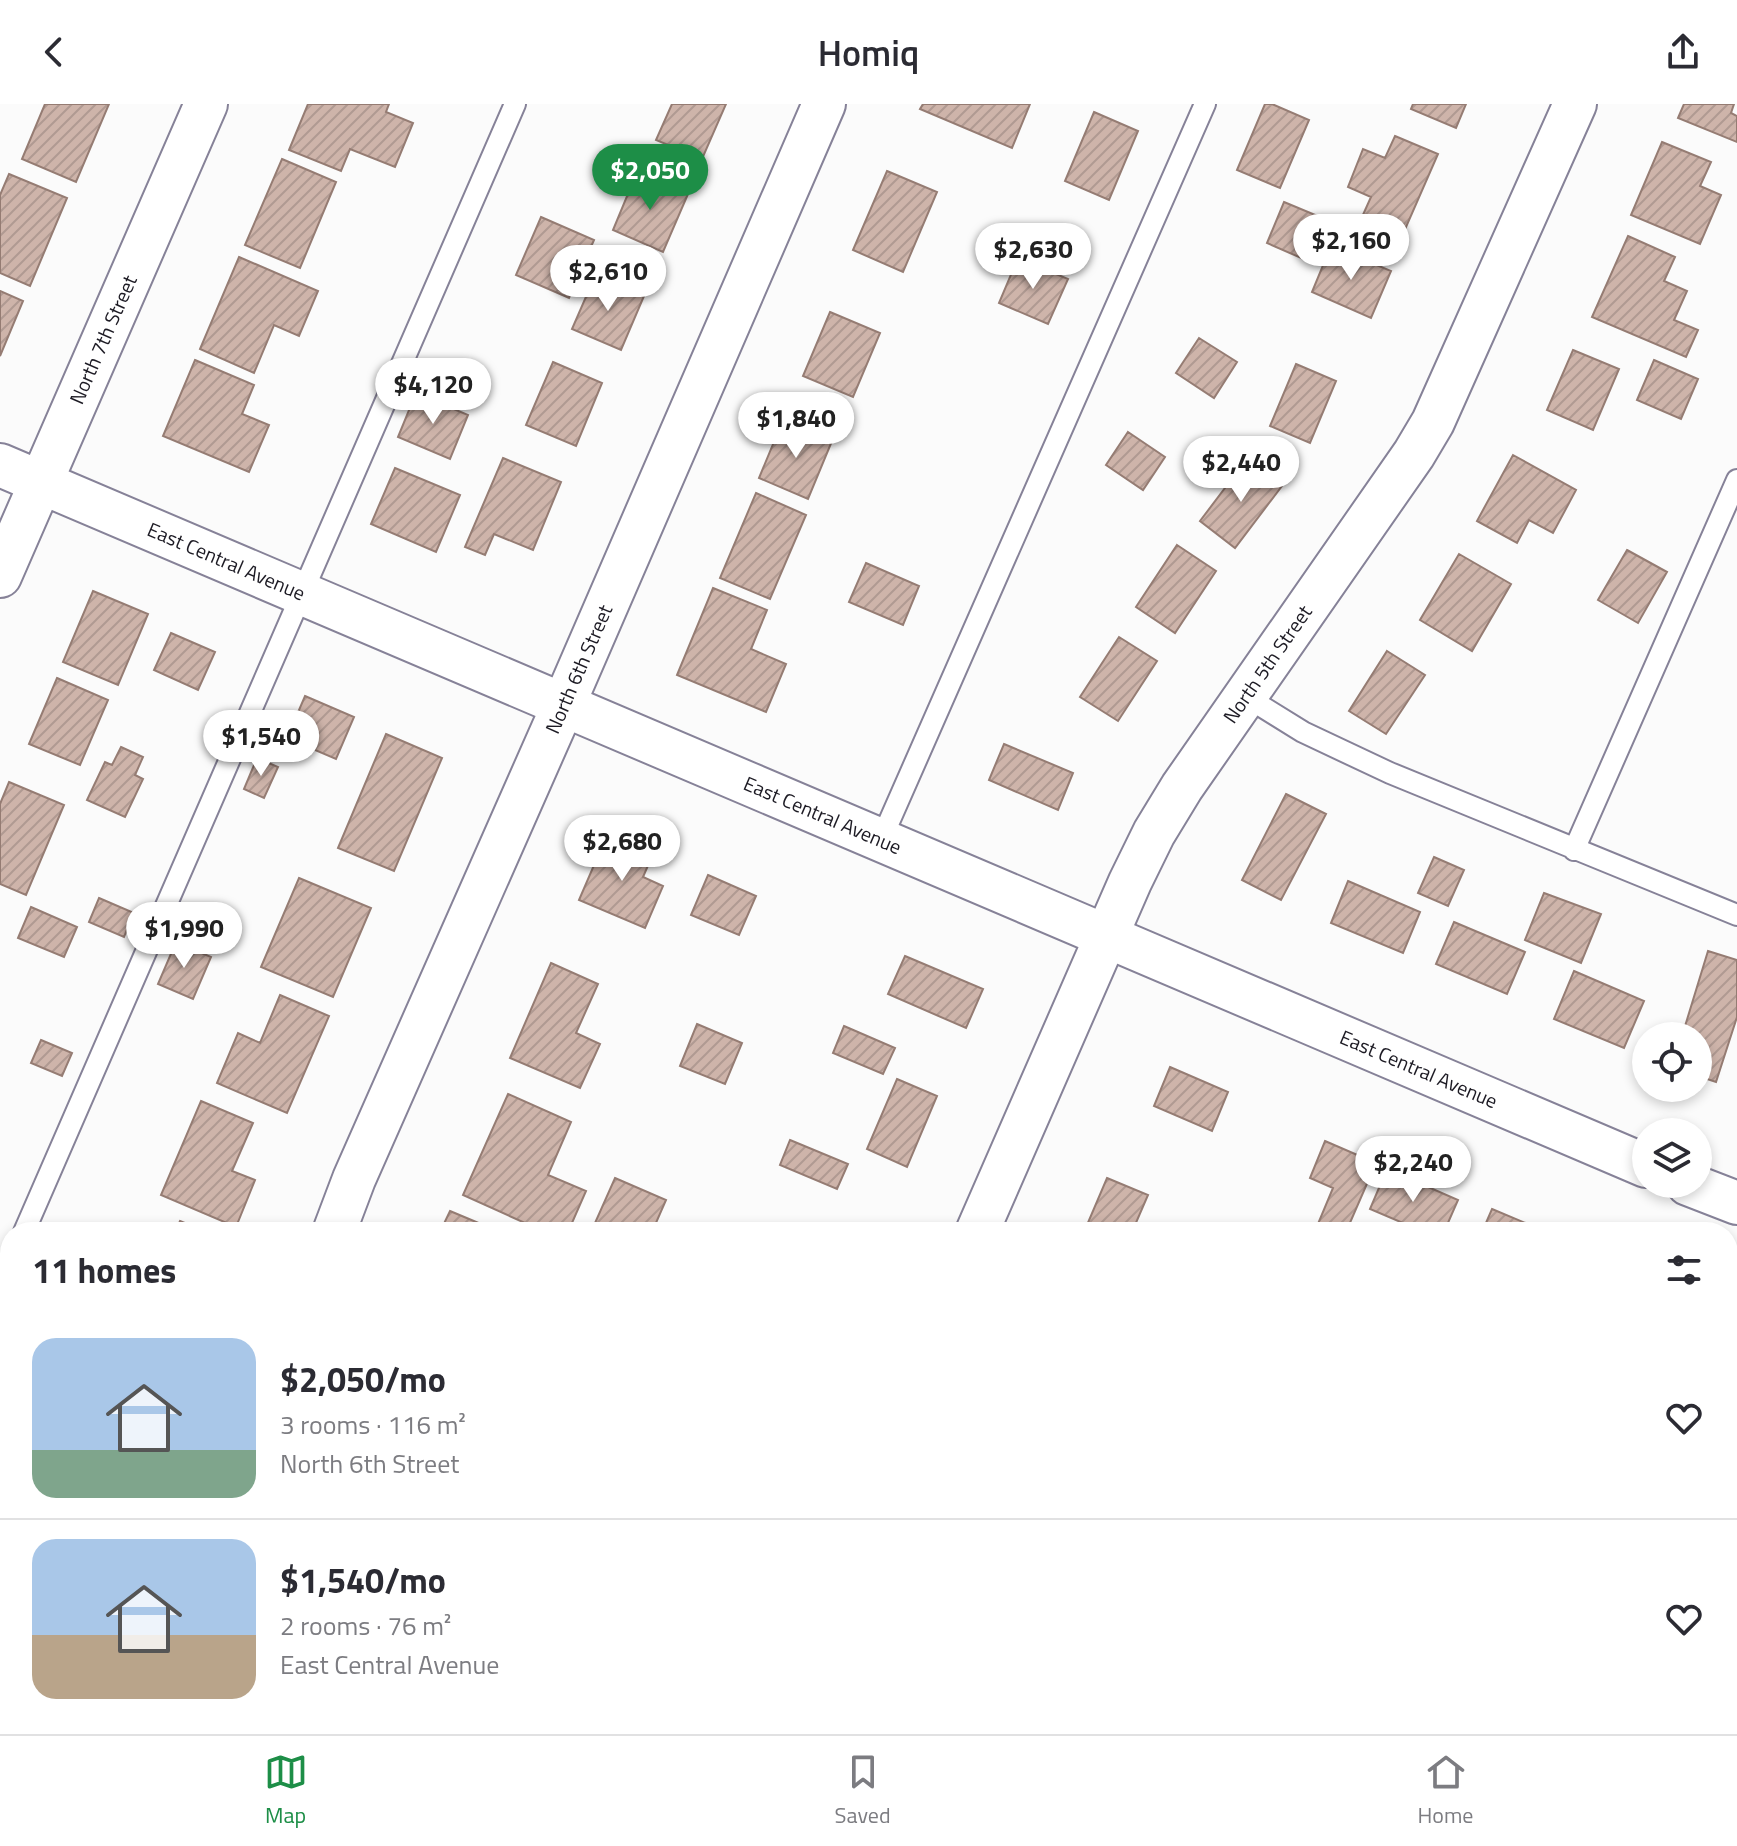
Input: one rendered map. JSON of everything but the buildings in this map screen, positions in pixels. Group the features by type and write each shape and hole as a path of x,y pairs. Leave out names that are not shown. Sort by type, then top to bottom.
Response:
{"street":[{"name":"North 7th Street","path":"0,576 206,104"},
{"name":"North 6th Street","path":"338,1222 824,104"},
{"name":"North 5th Street","path":"981,1222 1154,833 1182,787 1414,454 1433,422 1575,104"},
{"name":"East Central Avenue","path":"0,465 1632,1160"},
{"path":"1712,1193 1737,1203"}],"lane":[{"path":"28,1222 515,104"},
{"path":"881,840 1205,104"},
{"path":"1574,850 1737,480"},
{"path":"1245,696 1346,754 1737,915"}]}
